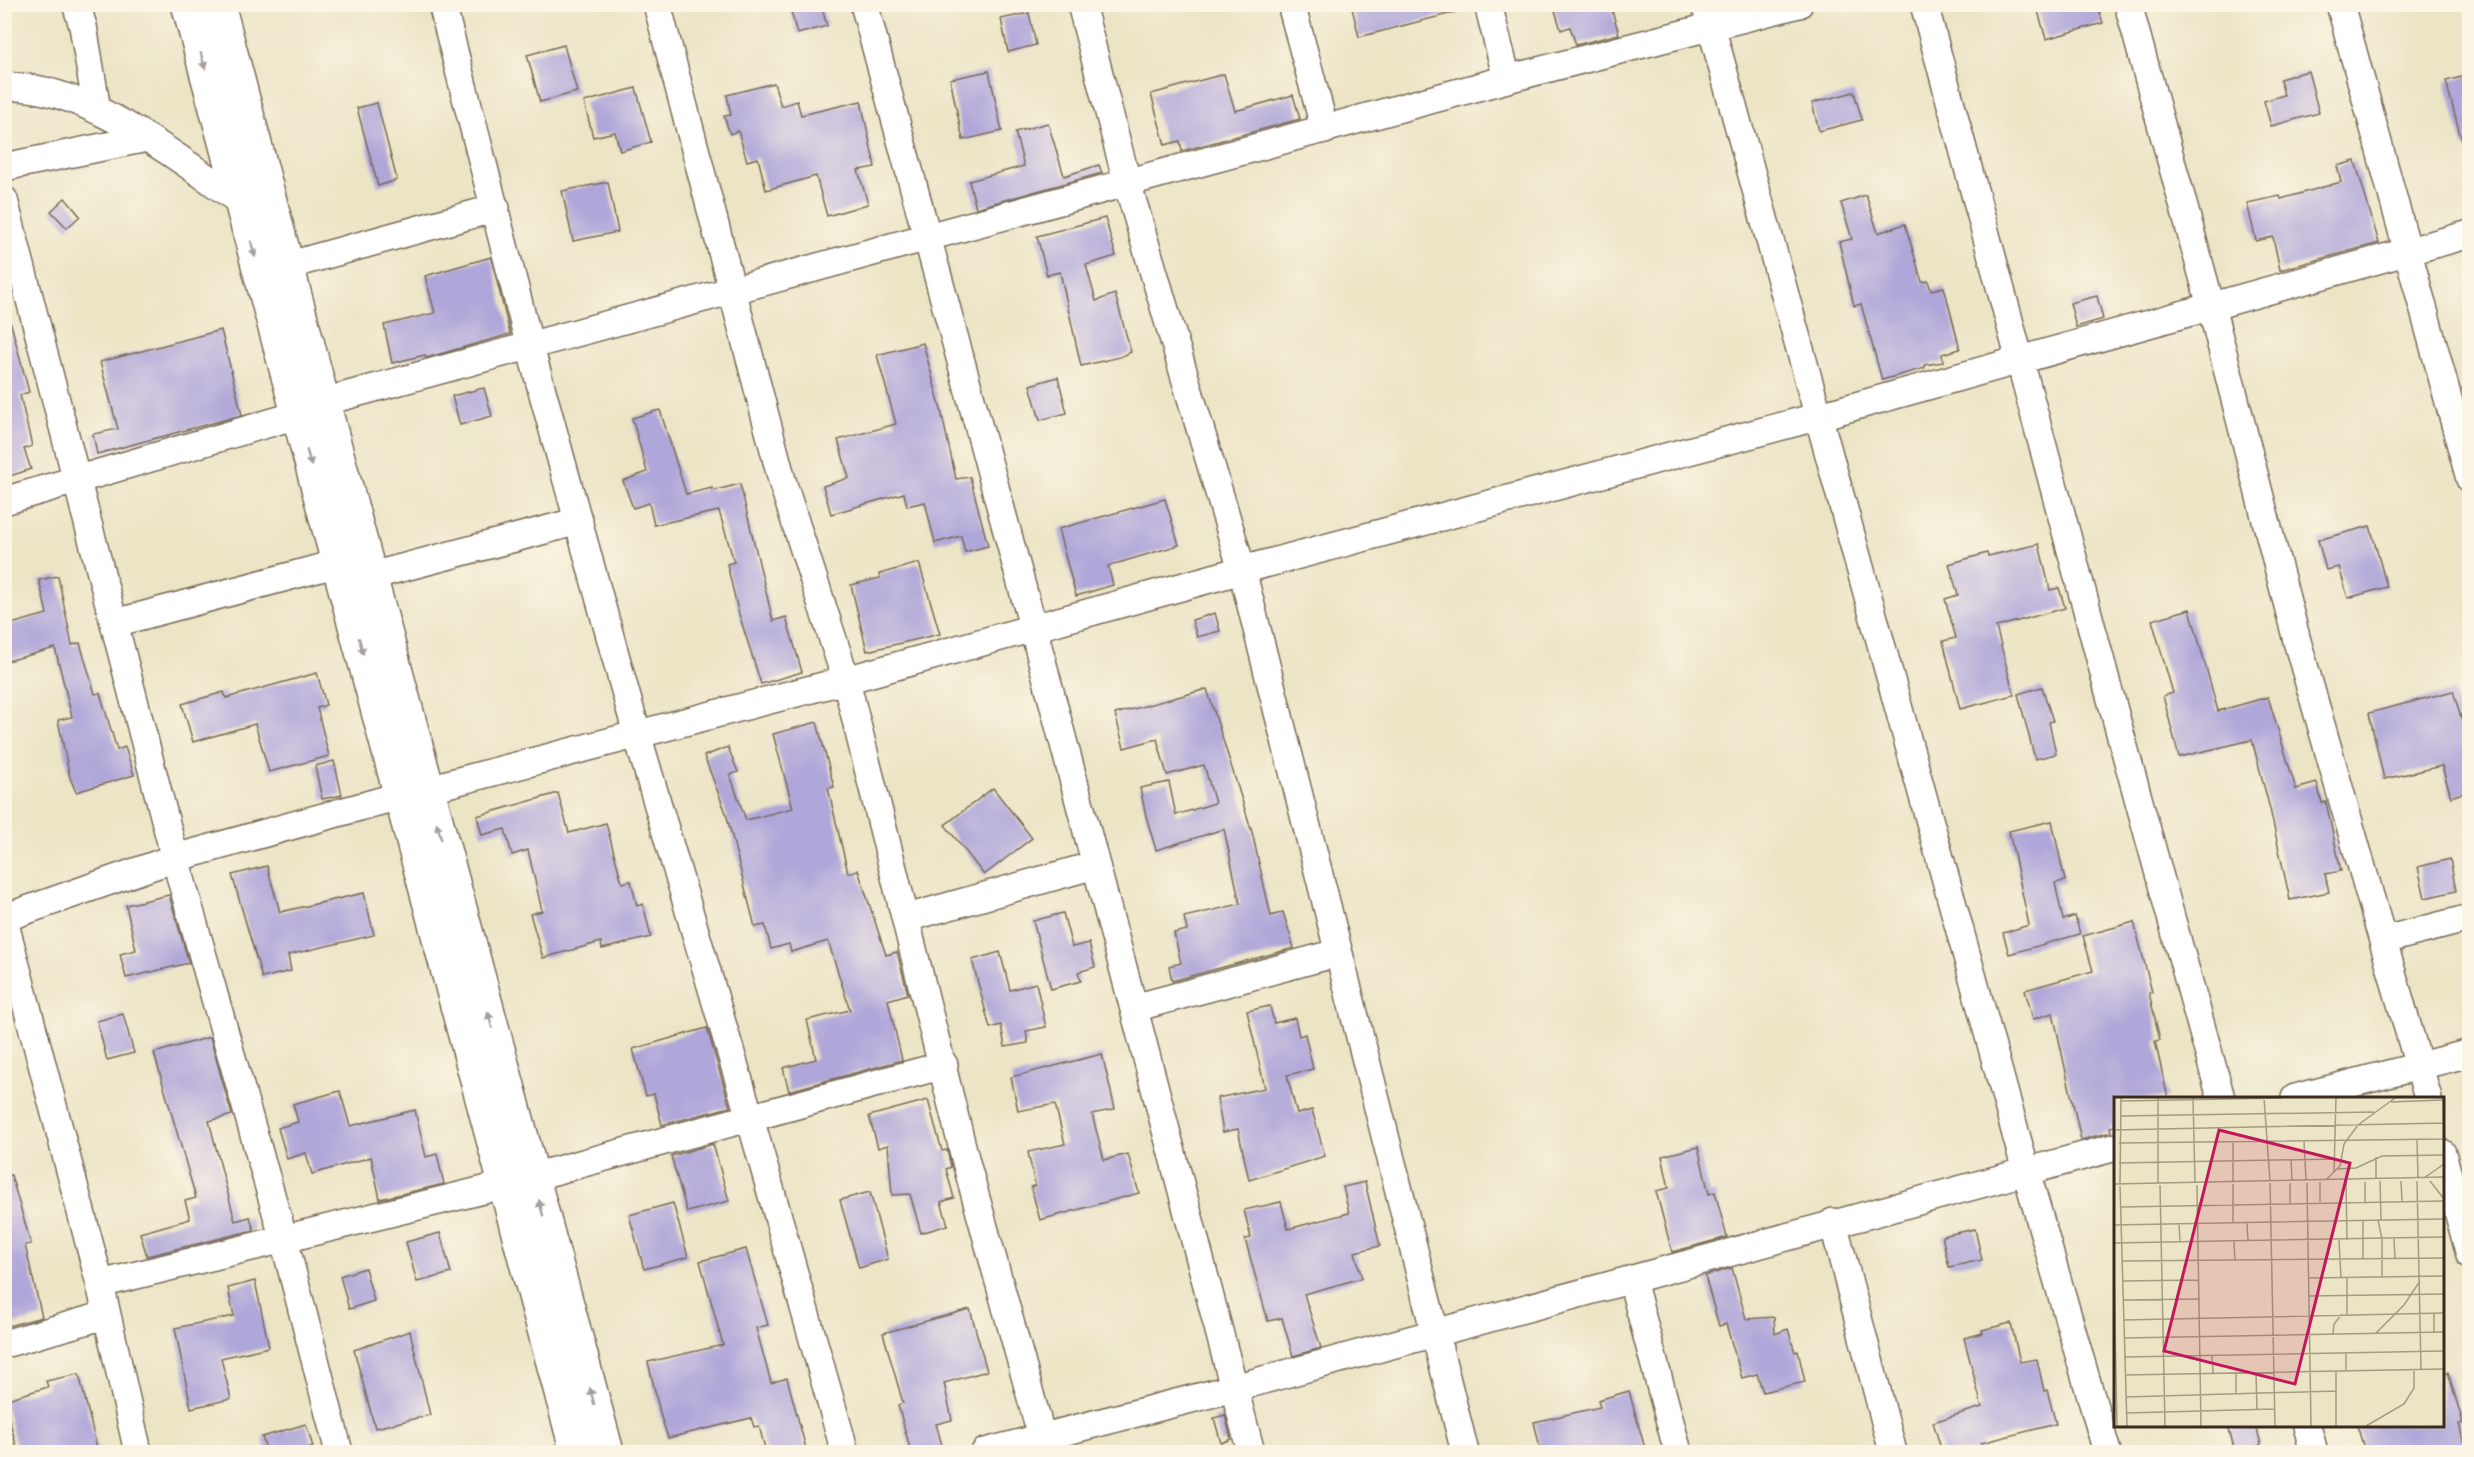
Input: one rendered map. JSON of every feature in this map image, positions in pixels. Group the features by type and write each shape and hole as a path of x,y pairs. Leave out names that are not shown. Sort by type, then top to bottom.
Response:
{"street":[{"path":"76,4 83,26 97,110"},
{"path":"188,4 241,202 310,409 371,576 413,792"},
{"path":"218,4 286,266 339,563 413,792 518,1181 577,1452"},
{"path":"442,4 530,347 637,734 845,1452"},
{"path":"657,4 783,484 846,680 944,1065 966,1162 1044,1445"},
{"path":"864,4 1033,627 1251,1452"},
{"path":"1080,4 1127,182 1242,570 1433,1333 1465,1452"},
{"path":"1291,4 1325,130"},
{"path":"1488,4 1507,80"},
{"path":"4,501 310,409 731,290 927,239 1127,182 1507,80 1708,16 1799,4"},
{"path":"1924,4 2222,1097"},
{"path":"2128,4 2211,306 2297,641 2428,1097"},
{"path":"2340,4 2407,252 2464,433 2469,479"},
{"path":"1708,16 1820,416 2026,1171 2107,1452"},
{"path":"4,87 56,95 97,110 147,138 241,202"},
{"path":"4,167 147,138"},
{"path":"4,200 175,858 284,1240 339,1452"},
{"path":"286,266 496,208"},
{"path":"138,1452 100,1284 4,919 175,858 413,792 846,680 1242,570 1820,416 2469,234"},
{"path":"371,576 579,521"},
{"path":"115,623 339,563"},
{"path":"907,918 1095,865"},
{"path":"2384,940 2469,918"},
{"path":"1134,1008 1337,953"},
{"path":"2299,1097 2469,1053"},
{"path":"100,1284 518,1181 944,1065"},
{"path":"985,1452 1044,1445 1234,1388 1632,1280 1833,1222 2114,1147"},
{"path":"2444,1161 2469,1255"},
{"path":"518,1181 607,1452"},
{"path":"1833,1222 1893,1452"},
{"path":"1632,1280 1678,1452"},
{"path":"4,1344 106,1315"},
{"path":"2308,1427 2314,1452"}],"building":[{"path":"789,4 821,4 827,26 797,34"},
{"path":"1351,4 1459,4 1460,11 1359,37"},
{"path":"1553,4 1610,4 1619,34 1576,45 1570,27 1561,30"},
{"path":"2036,4 2097,4 2103,23 2046,39"},
{"path":"1029,13 1036,45 1008,52 1001,19"},
{"path":"564,45 577,92 540,102 527,55"},
{"path":"989,71 1002,131 963,140 950,79"},
{"path":"2308,71 2319,113 2271,126 2264,101 2284,95 2280,79"},
{"path":"1224,74 1235,111 1293,95 1300,119 1182,151 1180,141 1165,145 1151,94"},
{"path":"2469,75 2469,145 2463,146 2446,81"},
{"path":"774,83 781,106 797,101 801,115 861,101 875,167 858,170 868,204 827,216 816,176 766,190 758,158 747,161 738,131 730,134 724,116 731,115 727,95"},
{"path":"636,88 651,142 620,151 615,132 593,137 584,102"},
{"path":"1854,92 1862,120 1819,131 1812,103"},
{"path":"377,103 397,180 378,186 357,108"},
{"path":"1048,123 1064,176 1099,165 1102,173 976,208 969,181 1024,166 1015,132"},
{"path":"2355,161 2379,243 2280,270 2273,237 2256,241 2247,203 2280,196 2281,199 2341,182 2337,166"},
{"path":"608,182 618,232 573,241 562,191"},
{"path":"1866,195 1878,233 1905,224 1922,282 1928,281 1931,290 1944,287 1960,349 1942,354 1943,362 1925,365 1925,368 1882,380 1861,304 1854,306 1839,242 1852,239 1841,203"},
{"path":"65,198 80,216 67,228 51,211"},
{"path":"1105,218 1116,256 1086,265 1096,301 1115,294 1131,352 1120,357 1081,366 1060,272 1047,275 1037,236"},
{"path":"491,257 510,334 426,358 425,355 392,363 384,325 435,313 425,276"},
{"path":"2097,296 2103,319 2076,327 2070,303"},
{"path":"11,324 29,392 20,395 32,446 24,449 31,469 4,478 4,325"},
{"path":"221,330 242,415 97,454 93,434 118,429 100,362"},
{"path":"923,343 956,479 970,477 988,546 965,552 961,536 935,543 925,502 907,506 904,493 831,514 823,486 849,478 838,440 896,424 877,355"},
{"path":"1058,377 1067,413 1040,420 1030,385"},
{"path":"484,388 492,416 460,425 452,396"},
{"path":"660,410 686,494 740,484 773,621 786,617 802,672 761,684 738,611 727,564 734,562 719,511 654,525 649,503 633,508 623,481 647,472 632,418"},
{"path":"1165,499 1179,545 1108,566 1113,585 1076,596 1058,529"},
{"path":"2370,526 2387,587 2348,598 2339,567 2326,570 2318,540"},
{"path":"2039,544 2050,590 2059,588 2065,608 1996,627 2014,695 1960,709 1943,641 1956,638 1945,599 1958,595 1949,564 1987,553 1988,556"},
{"path":"919,563 940,634 867,651 851,585 880,578 879,574"},
{"path":"58,576 72,645 80,643 95,694 100,693 117,750 125,747 134,775 76,792 70,778 58,720 72,717 55,648 4,662 4,626 47,614 39,580"},
{"path":"2190,609 2218,711 2268,697 2296,789 2317,783 2322,803 2326,802 2341,871 2325,874 2329,892 2290,900 2252,740 2179,757 2163,696 2173,693 2152,620"},
{"path":"1215,613 1220,631 1197,637 1192,620"},
{"path":"317,673 326,705 317,708 329,756 269,772 255,724 193,742 182,704 224,692 226,698"},
{"path":"2042,687 2053,721 2049,722 2056,754 2035,759 2018,694"},
{"path":"1207,689 1252,832 1271,916 1283,912 1294,948 1172,981 1169,966 1181,963 1174,933 1187,930 1184,917 1240,904 1224,829 1156,850 1140,788 1169,782 1176,815 1215,803 1204,765 1167,775 1157,739 1124,748 1115,714"},
{"path":"2453,691 2469,745 2469,791 2451,797 2442,766 2384,779 2369,713"},
{"path":"817,722 834,787 828,788 848,873 858,870 886,955 897,952 908,994 888,1000 902,1060 789,1091 783,1068 816,1059 807,1020 850,1010 828,941 791,952 789,944 771,949 765,925 755,927 726,813 704,756 728,747 738,772 730,775 746,820 793,808 773,734"},
{"path":"334,761 342,795 322,799 315,766"},
{"path":"993,788 1032,838 984,875 945,825"},
{"path":"558,793 569,833 606,823 622,883 631,881 637,906 643,904 651,937 602,949 601,942 543,958 530,914 542,911 528,850 512,855 505,829 482,835 477,816"},
{"path":"2052,821 2065,881 2055,883 2063,920 2075,916 2080,934 2009,954 2003,933 2029,925 2009,831"},
{"path":"2450,859 2456,891 2425,898 2418,867"},
{"path":"267,866 280,912 364,893 374,935 288,955 291,971 262,978 232,875"},
{"path":"169,895 189,963 126,978 120,954 136,950 126,905"},
{"path":"1063,913 1072,947 1089,943 1095,967 1078,972 1081,981 1051,989 1033,921"},
{"path":"2134,922 2152,992 2149,993 2160,1040 2155,1041 2168,1097 2114,1097 2114,1126 2110,1127 2111,1132 2081,1140 2053,1013 2033,1019 2025,990 2093,971 2083,936"},
{"path":"1000,952 1010,990 1036,983 1046,1027 1026,1031 1028,1043 1005,1047 1001,1025 990,1028 972,960"},
{"path":"1270,1006 1274,1023 1295,1018 1299,1036 1305,1034 1313,1069 1287,1075 1297,1114 1312,1110 1325,1156 1249,1180 1238,1129 1223,1132 1217,1098 1265,1088 1247,1011"},
{"path":"123,1014 134,1053 107,1060 97,1021"},
{"path":"707,1028 730,1107 662,1125 654,1094 646,1096 633,1049"},
{"path":"210,1037 232,1115 209,1121 235,1221 250,1217 254,1230 147,1256 140,1233 190,1219 185,1201 196,1198 154,1053"},
{"path":"1102,1054 1115,1109 1092,1114 1104,1160 1128,1154 1139,1193 1040,1220 1031,1187 1035,1185 1028,1152 1065,1144 1055,1104 1018,1111 1011,1077"},
{"path":"340,1091 350,1126 415,1110 426,1157 437,1154 444,1184 380,1199 371,1157 312,1174 306,1153 287,1159 278,1128 298,1122 293,1104"},
{"path":"928,1100 942,1151 947,1150 951,1167 946,1169 954,1198 941,1202 948,1225 921,1233 910,1194 892,1195 888,1145 878,1148 869,1116"},
{"path":"713,1144 729,1201 687,1212 671,1156"},
{"path":"1698,1147 1709,1194 1715,1192 1727,1237 1672,1252 1656,1191 1669,1188 1662,1156"},
{"path":"11,1175 31,1244 25,1245 42,1317 4,1327 4,1176"},
{"path":"1365,1182 1380,1246 1355,1252 1362,1278 1304,1294 1321,1348 1293,1356 1282,1318 1268,1321 1245,1239 1251,1238 1244,1210 1281,1202 1288,1229 1349,1213 1343,1187"},
{"path":"870,1192 888,1259 859,1268 840,1200"},
{"path":"673,1203 688,1257 644,1269 629,1215"},
{"path":"1975,1229 1982,1260 1949,1267 1942,1236"},
{"path":"440,1233 451,1273 417,1282 406,1242"},
{"path":"746,1249 768,1325 756,1328 771,1383 787,1378 807,1452 766,1452 759,1426 754,1427 751,1418 668,1438 661,1417 648,1362 723,1345 700,1261"},
{"path":"365,1268 374,1301 349,1309 340,1276"},
{"path":"1732,1268 1746,1319 1774,1317 1775,1334 1788,1329 1795,1352 1798,1351 1805,1382 1763,1392 1757,1374 1742,1378 1726,1324 1719,1326 1705,1276"},
{"path":"255,1281 269,1347 221,1358 231,1399 191,1408 175,1328 234,1316 228,1288"},
{"path":"970,1309 987,1371 944,1383 952,1420 936,1424 944,1452 911,1452 898,1405 903,1403 883,1333"},
{"path":"2011,1323 2020,1362 2037,1359 2044,1391 2047,1390 2056,1424 1981,1443 1984,1452 1942,1452 1933,1422 1982,1407 1964,1338 1983,1333 1982,1330"},
{"path":"410,1331 430,1415 375,1428 354,1350"},
{"path":"2444,1372 2448,1372 2463,1423 2459,1424 2466,1452 2365,1452 2358,1427 2444,1427"},
{"path":"79,1374 98,1452 18,1452 4,1400 48,1387 46,1381"},
{"path":"1629,1391 1646,1452 1541,1452 1534,1422 1600,1407 1598,1400"},
{"path":"1225,1415 1231,1439 1221,1443 1214,1418"},
{"path":"306,1424 313,1447 307,1449 308,1452 267,1452 262,1437"},
{"path":"2229,1427 2256,1427 2261,1445 2235,1452"}]}
